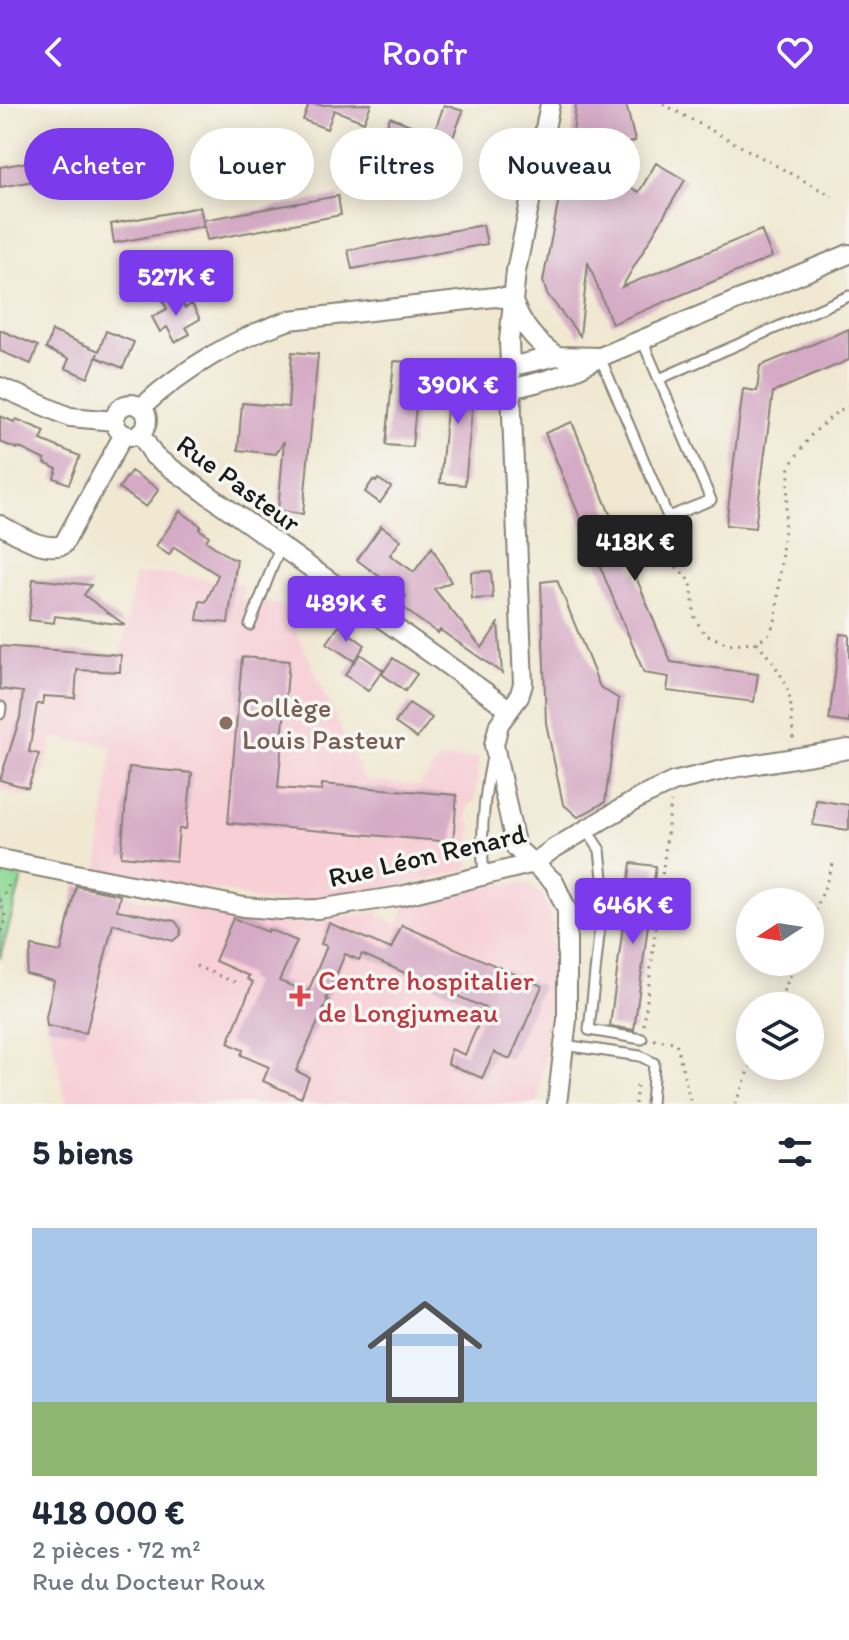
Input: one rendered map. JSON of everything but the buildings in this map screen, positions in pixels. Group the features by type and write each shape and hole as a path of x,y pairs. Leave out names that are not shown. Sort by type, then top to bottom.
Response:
{"street":[{"path":"550,104 528,202 512,299 509,367 523,684 519,697 499,724 494,745 516,848 554,882 567,910 567,1020 557,1104"},
{"path":"510,389 581,369 600,357 849,254"},
{"path":"142,407 179,376 261,330 290,320 495,297 512,299"},
{"path":"512,299 526,331 557,356"},
{"path":"509,367 557,356 600,357"},
{"path":"0,387 70,417 126,430 144,429 147,418 142,407 130,403 115,414 126,430"},
{"path":"0,525 44,546 54,548 63,545 126,430"},
{"name":"Rue Pasteur","path":"126,430 154,456 509,709"},
{"name":"Rue Léon Renard","path":"0,859 244,907 318,909 401,896 534,863 586,829 673,782 849,749"}],"lane":[{"path":"659,379 849,296"},
{"path":"600,357 668,517 711,500 642,340"},
{"path":"250,625 280,547"},
{"path":"0,714 1,707"},
{"path":"484,875 484,811 494,745"},
{"path":"586,829 600,850 604,887 589,1030 642,1039"},
{"path":"564,1045 640,1056 654,1063 651,1104"}],"path":[{"path":"663,104 832,196"},
{"path":"668,517 679,543 662,552 691,582 695,619 705,634 728,644 757,642 770,633 776,618 790,465 812,434 838,411 849,406"},
{"path":"757,642 783,675 791,698 793,758"},
{"path":"673,782 642,1039 676,1042 691,1104"},
{"path":"824,888 835,859"},
{"path":"0,939 6,919 1,901 12,878"},
{"path":"196,966 239,984"},
{"path":"635,1104 640,1056"},
{"path":"735,1104 745,1080"}],"shaded area":[{"name":"Collège Louis Pasteur","path":"169,574 244,585 243,599 284,605 364,780 420,786 438,760 479,757 475,803 469,804 467,821 472,822 468,869 434,879 312,901 260,901 222,890 186,887 98,871 112,746 54,737 35,796 22,796 0,789 0,646 121,655 135,575"},
{"name":"Centre hospitalier de Longjumeau","path":"501,883 524,883 543,895 553,926 549,1031 538,1104 67,1104 45,1012 76,884 225,917 300,925 379,911 378,916 398,924 404,906"}],"green space":[{"path":"0,869 23,874 0,958"}],"place":[{"name":"Collège Louis Pasteur","path":"226,723"},
{"name":"Centre hospitalier de Longjumeau","path":"300,996"}]}
